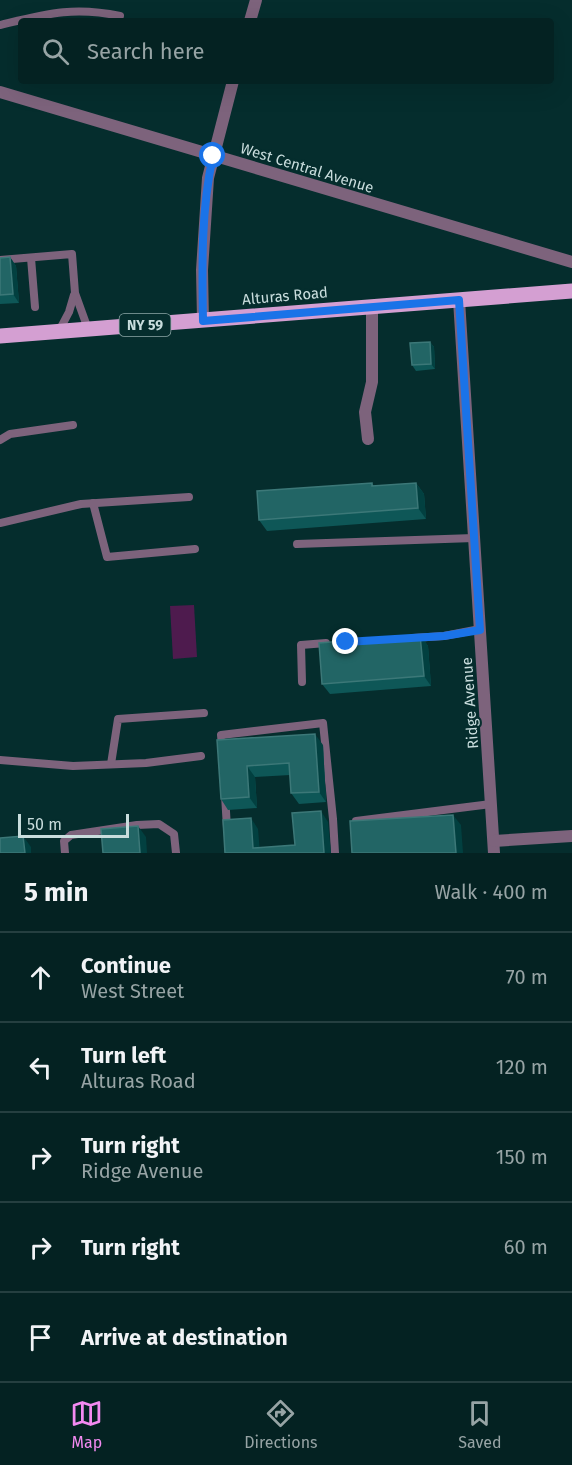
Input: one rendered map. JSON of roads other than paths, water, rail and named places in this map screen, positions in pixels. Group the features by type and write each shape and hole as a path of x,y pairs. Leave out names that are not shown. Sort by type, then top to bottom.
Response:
{"main road":[{"name":"Alturas Road","path":"0,336 572,291"}],"street":[{"path":"251,18 255,0"},
{"path":"203,321 202,270 208,178 233,84"},
{"name":"West Central Avenue","path":"0,92 572,261"},
{"name":"Ridge Avenue","path":"459,300 494,847"},
{"path":"368,439 365,412 372,382 372,307"},
{"path":"494,847 572,836"}],"lane":[{"path":"31,18 67,10 95,11 120,16"},
{"path":"0,25 18,21"},
{"path":"0,260 72,254 75,293 88,329"},
{"path":"31,258 36,307"},
{"path":"59,332 75,293"},
{"path":"0,440 10,434 73,425"},
{"path":"0,523 81,504 189,497"},
{"path":"93,503 107,557 195,549"},
{"path":"297,544 474,538"},
{"path":"398,639 444,636 480,630"},
{"path":"302,682 301,645 334,643"},
{"path":"111,764 118,719 204,713"},
{"path":"222,759 221,735 323,723 335,853"},
{"path":"0,760 73,766 201,756"},
{"path":"224,782 227,841"},
{"path":"351,822 491,804"},
{"path":"65,853 64,841 71,835 159,824 174,834 176,853"}]}
